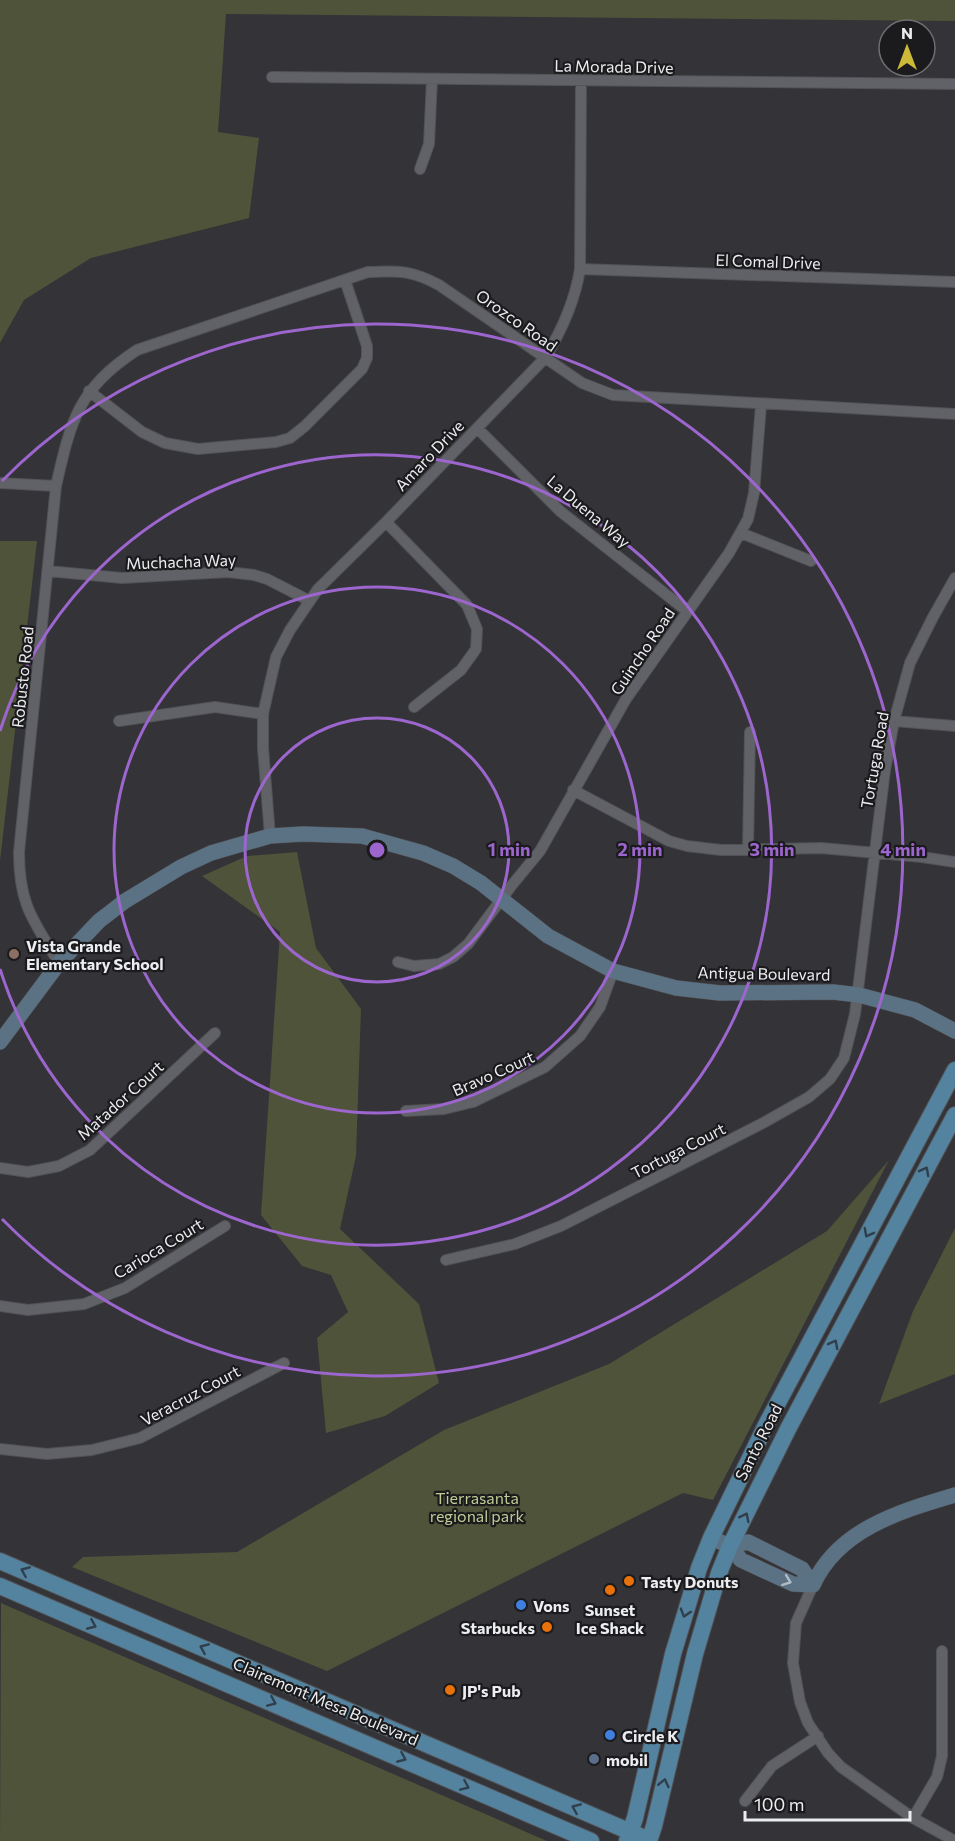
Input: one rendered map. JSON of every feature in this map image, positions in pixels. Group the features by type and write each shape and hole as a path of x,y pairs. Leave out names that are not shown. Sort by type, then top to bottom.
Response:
{"main road":[{"name":"Santo Road","path":"629,1836 673,1654 699,1568 711,1538 766,1425 955,1070"},
{"name":"Santo Road","path":"650,1841 695,1654 719,1573 730,1546 788,1429 955,1114"},
{"name":"Clairemont Mesa Boulevard","path":"0,1561 629,1836 650,1841"},
{"name":"Clairemont Mesa Boulevard","path":"0,1586 591,1841"}],"street":[{"name":"La Morada Drive","path":"272,77 955,84"},
{"path":"420,169 429,144 432,79"},
{"name":"Amaro Drive","path":"270,837 263,748 263,714 276,657 290,630 318,589 545,358 561,330 578,285 580,269 581,81"},
{"name":"El Comal Drive","path":"580,269 955,282"},
{"name":"Orozco Road","path":"89,391 114,365 137,350 369,272 401,270 422,275 439,285 582,383 613,395 955,414"},
{"path":"89,391 142,432 165,443 198,450 276,442 290,438 362,369 367,358 367,346 345,280"},
{"name":"Robusto Road","path":"59,963 30,915 23,896 19,874 19,852 56,486 65,445 76,414 89,391"},
{"name":"Guincho Road","path":"398,962 414,966 439,964 453,957 468,944 501,898 540,851 626,699 729,553 748,519 754,493 761,405"},
{"name":"La Duena Way","path":"477,428 560,511 687,611"},
{"path":"0,483 56,486"},
{"path":"386,522 467,605 477,629 476,649 461,670 414,707"},
{"path":"741,533 811,561"},
{"name":"Muchacha Way","path":"48,571 122,578 228,572 255,575 310,601"},
{"name":"Tortuga Road","path":"859,995 885,770 894,721 910,663 955,578"},
{"path":"119,721 215,707 263,714"},
{"path":"894,721 955,726"},
{"path":"748,850 750,732"},
{"path":"573,790 669,841 687,846 721,850 821,848 955,862"},
{"name":"Antigua Boulevard","path":"0,1042 59,963 99,921 125,901 181,867 211,853 270,837 303,834 372,839 423,853 453,866 481,883 548,936 613,971 676,988 720,993 833,992 859,995 915,1010 955,1031"},
{"name":"Bravo Court","path":"406,1112 444,1109 473,1102 545,1067 580,1036 600,1007 613,971"},
{"name":"Tortuga Court","path":"446,1260 515,1244 561,1226 764,1123 809,1097 830,1079 844,1058 859,995"},
{"name":"Matador Court","path":"0,1168 28,1172 59,1166 90,1150 215,1033"},
{"name":"Carioca Court","path":"0,1306 28,1310 84,1304 125,1288 225,1226"},
{"name":"Veracruz Court","path":"0,1449 46,1454 92,1450 141,1438 284,1363"},
{"path":"955,1495 890,1516 846,1541 819,1572 796,1623 793,1663 800,1702 808,1723 828,1753 841,1767 913,1818 955,1841"},
{"path":"711,1538 730,1546 741,1560 794,1584 813,1585"},
{"path":"913,1818 937,1778 942,1756 942,1651"},
{"path":"745,1801 772,1766 818,1736"}],"green space":[{"path":"0,0 955,0 955,21 937,21 937,18 877,18 877,20 226,14 218,132 259,138 249,218 91,258 24,300 0,343"},
{"path":"0,541 37,541 0,861"},
{"path":"297,852 316,948 361,1009 356,1156 340,1229 419,1304 439,1383 385,1416 326,1433 317,1338 348,1312 331,1275 302,1266 261,1215 280,932 202,876 247,856"},
{"name":"Tierrasanta regional park","path":"889,1160 713,1500 683,1493 327,1671 72,1567 83,1557 237,1552 444,1430 609,1364 827,1231"},
{"path":"955,1228 955,1374 879,1404 913,1311"},
{"path":"1,1603 547,1841 0,1841"}],"place":[{"name":"Vista Grande Elementary School","path":"14,954"},
{"name":"Tasty Donuts","path":"629,1581"},
{"name":"Sunset Ice Shack","path":"610,1590"},
{"name":"Vons","path":"521,1605"},
{"name":"Starbucks","path":"547,1627"},
{"name":"JP's Pub","path":"450,1690"},
{"name":"Circle K","path":"610,1735"},
{"name":"mobil","path":"594,1759"}]}
